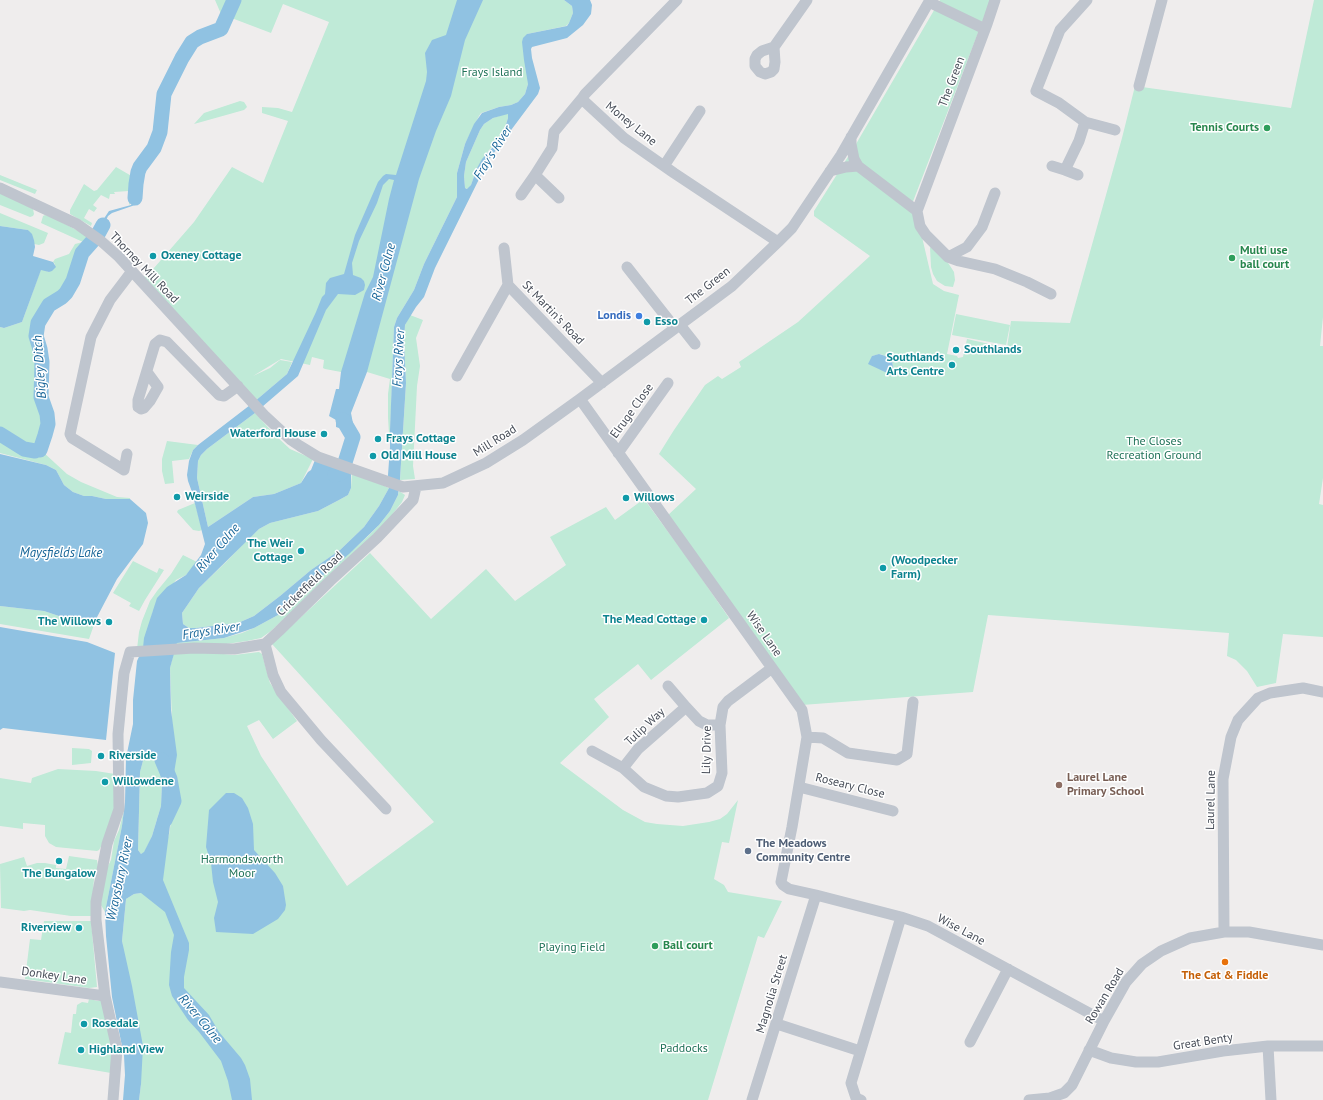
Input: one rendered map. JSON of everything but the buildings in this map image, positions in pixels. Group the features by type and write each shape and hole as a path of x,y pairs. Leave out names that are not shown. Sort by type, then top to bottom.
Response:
{"street":[{"path":"774,47 807,0"},
{"name":"The Green","path":"917,211 995,0"},
{"path":"1087,0 1060,30 1036,91 1059,103 1085,122 1115,130"},
{"path":"1139,86 1162,0"},
{"path":"521,195 535,176 552,148 554,132 584,96 671,2"},
{"name":"The Green","path":"580,399 732,286 792,228 851,137 926,2 985,29"},
{"name":"Money Lane","path":"584,96 584,101 624,138 778,242"},
{"path":"664,166 700,111"},
{"path":"1065,170 1079,141 1085,122"},
{"path":"851,137 854,159 858,166 917,211 920,226 926,236 948,257 959,262 996,269 1051,294"},
{"path":"830,171 858,166"},
{"path":"1052,166 1078,176"},
{"path":"535,176 560,198"},
{"name":"Thorney Mill Road","path":"0,188 59,214 78,224 101,241 132,271 264,415 291,440 318,457 404,487 416,487"},
{"path":"948,257 967,247 982,227 995,193"},
{"path":"504,248 508,285"},
{"path":"627,267 677,327 695,344"},
{"path":"128,454 124,470 72,438 70,434 91,337 110,300 132,271"},
{"name":"St Martin's Road","path":"457,376 508,285 602,383"},
{"path":"147,372 155,344 160,340 164,340 218,395 224,396 238,386"},
{"name":"Elruge Close","path":"618,453 668,383"},
{"name":"Wise Lane","path":"580,399 802,710 808,737 781,882 786,888 900,917 928,926 1104,1021"},
{"name":"Mill Road","path":"416,487 443,483 478,468 523,440 580,399"},
{"name":"Cricketfield Road","path":"265,644 377,538 413,500 416,487"},
{"path":"113,1100 117,1049 105,996 97,928 96,902 107,844 119,809 118,734 124,673 130,652 194,648 234,649 265,644 273,675 281,692 321,740 386,809"},
{"name":"Lily Drive","path":"592,751 623,768 644,787 666,796 678,798 707,793 718,786 722,774 720,725 723,707 728,701 772,668"},
{"path":"668,686 699,721 711,726 720,725"},
{"name":"Laurel Lane","path":"1224,932 1223,779 1226,759 1238,720 1258,698 1270,692 1303,688 1323,692"},
{"path":"808,737 823,738 848,752 897,760 907,754 913,702"},
{"name":"Tulip Way","path":"623,768 638,749 686,707"},
{"name":"Roseary Close","path":"799,787 893,811"},
{"name":"Magnolia Street","path":"752,1100 777,1024 816,895"},
{"path":"861,1100 856,1098 851,1083 900,917"},
{"name":"Rowan Road","path":"1029,1100 1050,1098 1064,1093 1072,1085 1104,1021 1126,982 1142,964 1161,951 1190,938 1224,932 1249,932 1323,945"},
{"path":"970,1042 1008,970"},
{"name":"Donkey Lane","path":"0,982 105,996"},
{"path":"777,1024 860,1051"},
{"path":"1268,1046 1271,1100"},
{"name":"Great Benty","path":"1089,1050 1111,1058 1136,1062 1158,1062 1222,1051 1268,1046 1323,1046"}],"green space":[{"name":"Frays Island","path":"215,0 564,0 572,6 573,13 569,23 566,26 527,34 528,84 525,94 518,102 481,113 465,144 457,173 457,197 424,264 414,290 397,318 394,327 390,435 388,394 390,379 367,372 341,372 325,369 323,368 324,360 312,357 310,365 281,359 253,376 270,368 280,360 292,362 287,374 254,402 141,279 154,268 194,222 232,167 263,183 288,121 262,113 262,107 278,108 292,112 329,22 283,4 271,33 221,14"},
{"name":"The Closes Recreation Ground","path":"940,0 990,0 912,204 922,237 933,284 944,291 959,295 947,354 957,356 958,358 963,357 967,339 1007,348 1011,321 1070,323 1122,138 1135,86 1291,108 1314,0 1323,0 1323,317 1320,346 1323,346 1323,478 1319,504 1323,505 1323,637 1283,634 1276,683 1257,687 1247,671 1236,660 1227,656 1229,633 988,615 973,692 802,705 667,516 696,489 659,454 705,385 718,376 722,379 741,367 739,362 798,322 870,256 814,216 814,211 856,144","holes":["880,354 892,359 893,368 882,370 872,365 872,356"]},
{"path":"240,101 244,102 247,107 244,110 194,124 204,113"},
{"path":"508,113 508,118 502,137 489,150 477,168 471,185 468,189 465,188 464,176 466,162 480,130 484,124 493,118"},
{"path":"116,167 135,178 133,183 133,201 129,205 129,191 114,192 115,194 110,194 109,199 101,195 93,205 97,208 94,212 89,209 84,218 92,223 91,226 70,214 70,210 84,184 94,191 97,190"},
{"path":"0,175 37,190 35,194 0,180"},
{"path":"0,193 33,209 33,216 30,217 0,205"},
{"path":"0,213 48,233 44,243 39,245 34,244 34,240 28,230 0,226"},
{"path":"45,215 54,218 82,233 91,240 78,254 71,280 65,291 50,302 45,308 44,319 39,326 37,340 40,348 37,349 40,363 39,398 43,409 45,429 39,442 39,448 29,449 21,446 0,433 0,327 4,328 22,322 41,269 49,272 55,264 53,262 55,259 69,254 75,244 83,242 41,223 43,216"},
{"path":"930,247 943,255 954,272 955,280 953,287 945,286 937,281 931,267"},
{"path":"956,314 1010,325 1006,345 952,335"},
{"path":"410,315 423,320 416,338 420,366 417,386 413,466 415,479 400,480 406,383 404,342 405,325"},
{"path":"255,413 290,449 313,459 301,483 274,494 253,497 208,527 197,478 198,461 207,449"},
{"path":"0,437 22,450 31,453 43,452 67,474 81,482 117,497 130,499 106,499 84,496 73,492 64,485 56,470 46,465 0,453"},
{"path":"167,441 198,445 193,450 189,459 172,461 174,483 165,484 162,471 162,459"},
{"path":"352,472 389,488 379,506 364,527 340,550 311,570 254,616 238,623 196,628 189,628 183,624 182,613 199,588 259,529 270,523 318,511 348,495 351,488"},
{"path":"399,491 405,495 402,502 384,525 271,631 261,638 219,645 176,647 177,643 224,638 242,633 278,615 285,605 300,591 332,569 379,525 390,511"},
{"path":"644,499 729,618 651,680 638,664 594,699 609,717 560,763 623,810 645,822 683,826 709,822 720,819 727,814 738,800 729,843 722,842 714,879 724,885 728,892 782,901 764,938 758,936 708,1100 139,1100 141,1084 122,941 126,899 134,894 141,893 169,835 174,801 170,779 174,773 170,668 174,652 203,652 234,655 259,652 262,654 270,683 297,721 273,739 259,720 247,726 261,756 347,886 434,822 272,644 370,553 431,619 486,569 515,601 566,565 550,537 606,507 615,520"},
{"path":"195,503 202,530 199,531 193,530 177,512 178,510"},
{"path":"183,555 197,562 186,575 176,580 153,611 143,648 137,649 139,632 150,601 171,574"},
{"path":"133,561 157,573 159,568 164,570 139,611 129,606 131,603 113,593"},
{"path":"0,606 44,611 62,617 96,619 89,639 0,624"},
{"path":"72,748 89,749 92,751 91,763 72,765"},
{"path":"152,756 159,768 162,783 161,806 152,836 144,853 141,854 138,850 140,772 144,757"},
{"path":"58,769 96,771 115,774 116,809 104,841 97,851 56,847 49,843 45,836 45,825 23,823 23,829 0,826 0,778 31,783 32,778"},
{"path":"124,810 105,912 101,905 101,895 108,866 111,860 114,841 119,830"},
{"path":"69,856 97,860 98,866 94,879 91,916 71,916 30,910 24,911 1,908 0,864 24,857 27,866 37,863 45,863 56,865 56,868 66,869"},
{"path":"44,921 91,921 97,987 89,988 25,979 30,939 41,940"},
{"path":"89,999 98,1001 101,1000 113,1049 111,1073 58,1064 65,1032 71,1033 73,1014 76,1014 77,1005 82,1002 88,1003"}],"water":[{"path":"457,0 483,0 465,40 451,96 436,131 419,179 367,372 351,413 356,439 349,437 348,431 336,427 336,420 329,416 336,389 339,389 341,372 365,293 373,277 394,180 389,179 383,185 377,203 359,241 352,263 353,275 364,281 364,290 355,295 338,294 326,310 298,376 255,413 207,449 198,461 197,478 208,527 253,497 274,494 301,483 311,470 315,460 351,473 351,488 348,495 318,511 270,523 259,529 199,588 182,613 183,624 189,628 238,623 254,616 311,570 340,550 364,527 379,506 389,488 388,475 394,327 397,318 414,290 424,264 457,197 457,173 465,144 474,124 482,113 518,102 525,94 528,84 522,42 523,38 527,34 567,26 573,13 572,6 564,0 590,0 592,5 591,14 583,25 567,38 532,47 532,58 540,88 538,94 488,161 435,268 424,297 405,325 404,342 406,383 400,479 398,495 390,511 379,525 349,554 332,569 300,591 285,605 278,615 254,628 224,638 177,643 170,668 171,710 177,755 174,773 170,779 173,802 163,880 189,943 184,977 184,988 209,1015 219,1032 241,1058 250,1079 252,1100 232,1100 228,1081 221,1061 188,1020 172,996 169,985 171,952 174,935 165,912 141,893 134,894 126,899 122,941 143,1046 141,1084 139,1100 123,1100 125,1075 124,1056 112,997 105,912 122,826 125,802 126,758 133,724 133,700 137,661 143,648 144,638 157,598 167,587 186,575 201,555 205,544 188,481 187,475 189,461 193,450 198,445 254,402 287,374 322,297 325,294 326,283 330,278 344,274 355,235 378,182 386,174 396,175 426,81 427,72 425,53 432,40 446,35","holes":["508,114 502,137 482,159 471,185 467,189 465,188 464,176 466,162 480,130 484,124 493,118","152,756 159,768 162,783 161,806 152,836 144,852 141,854 138,850 140,772 144,757"]},
{"path":"135,178 138,180 135,205 112,213 108,216 101,232 97,229 109,211 131,205 133,203 134,193 132,188"},
{"path":"0,226 28,230 32,234 34,240 35,247 33,256 53,262 56,267 49,272 41,270 22,322 4,328 0,327"},
{"path":"879,354 892,359 893,368 890,372 885,372 868,364 872,356"},
{"name":"Maysfields Lake","path":"0,454 46,465 56,470 64,485 73,492 84,496 106,499 130,499 146,513 148,523 143,544 117,579 96,619 62,617 44,611 0,606"},
{"path":"0,627 87,642 115,653 106,740 3,728 0,730"},
{"path":"226,793 234,793 242,798 248,808 253,824 254,850 275,873 283,886 286,905 285,910 278,919 253,934 216,932 214,918 218,902 213,882 211,863 206,847 209,810"}],"waterway":[{"name":"Bigley Ditch","path":"135,198 138,172 154,148 160,132 164,94 182,58 192,42 200,37 221,29 234,0"},
{"name":"Bigley Ditch","path":"40,450 48,424 47,414 41,397 42,362 36,336 38,323 49,305 66,293 73,281 82,253 97,236 103,225"},
{"name":"River Colne","path":"335,475 342,472 353,437 343,420"},
{"name":"Bigley Ditch","path":"0,434 24,449 35,451"},
{"name":"Bigley Ditch","path":"35,451 40,450"},
{"name":"River Colne","path":"162,760 170,779 174,801 165,820"}],"place":[{"name":"Tennis Courts","path":"1267,128"},
{"name":"Oxeney Cottage","path":"153,256"},
{"name":"Multi use ball court","path":"1232,258"},
{"name":"Londis","path":"639,316"},
{"name":"Esso","path":"647,322"},
{"name":"Southlands","path":"956,350"},
{"name":"Southlands Arts Centre","path":"952,365"},
{"name":"Waterford House","path":"324,434"},
{"name":"Frays Cottage","path":"378,439"},
{"name":"Old Mill House","path":"373,456"},
{"name":"Weirside","path":"177,497"},
{"name":"Willows","path":"626,498"},
{"name":"The Weir Cottage","path":"301,551"},
{"name":"(Woodpecker Farm)","path":"883,568"},
{"name":"The Mead Cottage","path":"704,620"},
{"name":"The Willows","path":"109,622"},
{"name":"Riverside","path":"101,756"},
{"name":"Willowdene","path":"105,782"},
{"name":"Laurel Lane Primary School","path":"1059,785"},
{"name":"The Meadows Community Centre","path":"748,851"},
{"name":"The Bungalow","path":"59,861"},
{"name":"Riverview","path":"79,928"},
{"name":"Ball court","path":"655,946"},
{"name":"The Cat & Fiddle","path":"1225,962"},
{"name":"Rosedale","path":"84,1024"},
{"name":"Highland View","path":"81,1050"}],"water label":[{"name":"Fray's River","path":"493,153"},
{"name":"Frays River","path":"399,358"},
{"name":"Frays River","path":"211,631"},
{"name":"Wraysbury River","path":"120,879"}],"park label":[{"name":"Harmondsworth Moor","path":"242,867"},
{"name":"Playing Field","path":"572,948"},
{"name":"Paddocks","path":"684,1049"}]}
